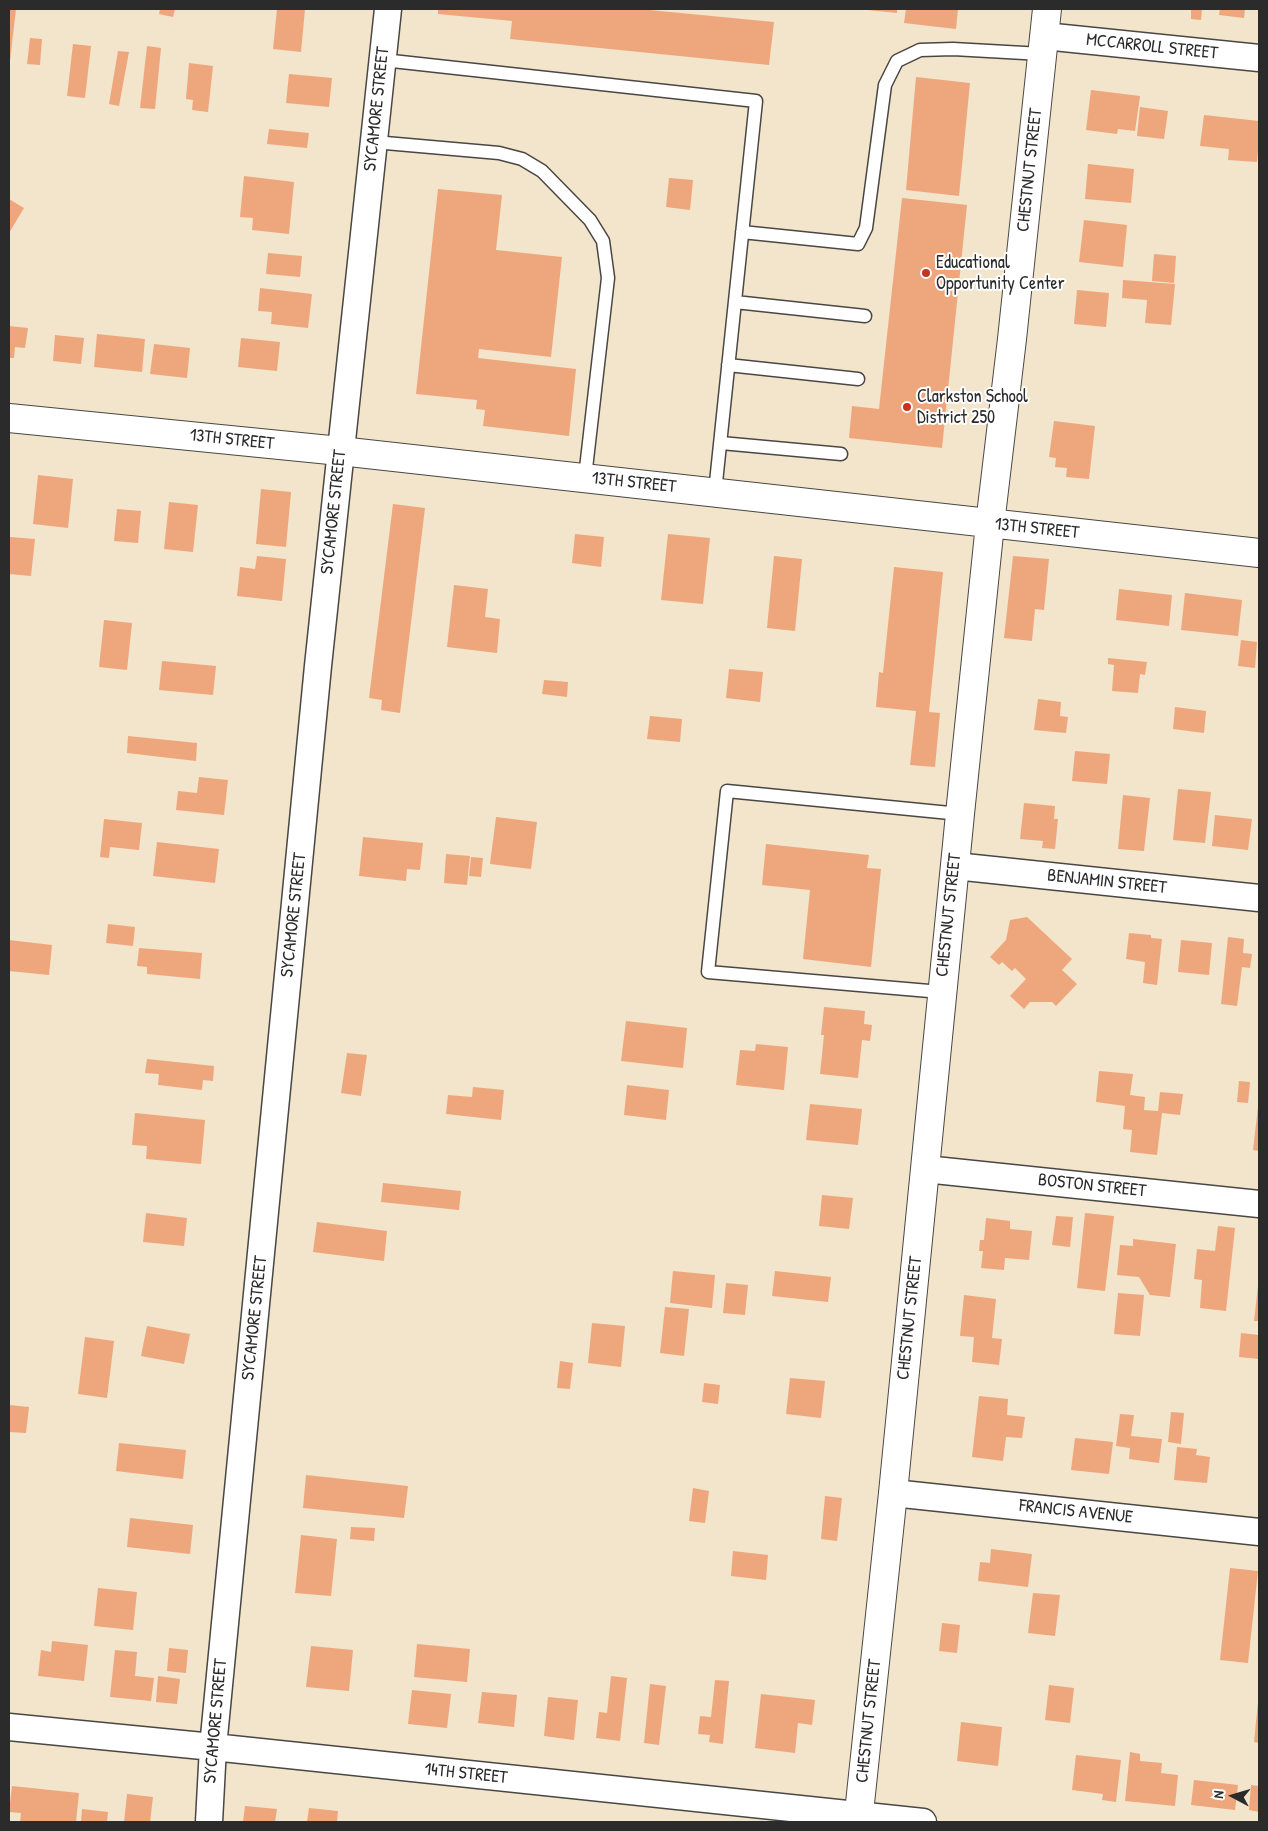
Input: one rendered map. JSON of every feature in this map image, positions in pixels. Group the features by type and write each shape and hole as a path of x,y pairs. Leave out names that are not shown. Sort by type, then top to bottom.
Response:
{"main road":[{"name":"CHESTNUT STREET","path":"859,1819 990,524 1047,9"},
{"name":"13TH STREET","path":"9,418 340,451 1259,553"}],"street":[{"name":"SYCAMORE STREET","path":"209,1822 213,1747 318,666 388,9"},
{"name":"MCCARROLL STREET","path":"1043,45 1259,58"},
{"name":"BENJAMIN STREET","path":"955,866 1259,898"},
{"name":"BOSTON STREET","path":"925,1169 1259,1204"},
{"name":"FRANCIS AVENUE","path":"893,1493 1259,1532"},
{"name":"14TH STREET","path":"9,1727 213,1747 859,1819 923,1822"}],"lane":[{"path":"742,232 858,244 866,228 885,85 897,61 920,50 1043,45"},
{"path":"383,60 756,101 716,492"},
{"path":"374,142 499,153 522,159 542,171 590,220 599,234 603,241 608,278 585,478"},
{"path":"735,302 865,316"},
{"path":"728,365 858,379"},
{"path":"721,444 841,454"},
{"path":"942,992 708,972 728,791 960,814"}],"building":[{"path":"9,9 16,9 10,61 9,61"},
{"path":"160,9 175,9 173,17 159,14"},
{"path":"277,9 305,9 301,52 273,49"},
{"path":"438,9 639,9 774,22 769,65 510,39 512,21 438,14"},
{"path":"897,9 897,13 867,10"},
{"path":"906,9 958,9 956,29 904,23"},
{"path":"1191,9 1202,9 1201,20 1191,19"},
{"path":"1220,9 1245,9 1244,18 1219,15"},
{"path":"30,38 42,39 40,65 27,64"},
{"path":"73,44 91,46 85,98 67,96"},
{"path":"147,46 161,48 155,109 140,108"},
{"path":"118,51 129,52 119,106 109,104"},
{"path":"189,63 213,66 208,112 192,110 193,100 186,99"},
{"path":"289,74 332,78 329,107 286,103"},
{"path":"916,77 970,83 959,196 906,190"},
{"path":"1091,90 1140,96 1135,131 1118,129 1117,134 1086,130"},
{"path":"1140,107 1168,111 1164,139 1137,136"},
{"path":"1204,115 1259,121 1257,162 1228,160 1229,149 1200,146"},
{"path":"269,129 309,133 307,148 267,144"},
{"path":"1088,164 1134,169 1131,203 1085,199"},
{"path":"244,176 294,182 289,234 252,230 253,218 240,217"},
{"path":"669,178 693,180 690,210 666,207"},
{"path":"438,189 502,195 496,250 562,257 551,357 479,349 478,358 576,369 569,436 483,426 485,410 476,409 477,400 416,394"},
{"path":"902,198 967,205 942,448 849,438 852,406 879,409"},
{"path":"9,199 24,208 9,233"},
{"path":"1084,220 1127,225 1123,267 1079,262"},
{"path":"268,253 302,256 300,277 266,274"},
{"path":"1154,254 1176,256 1174,283 1152,281"},
{"path":"1123,280 1175,284 1171,325 1145,323 1147,300 1122,298"},
{"path":"260,288 312,294 308,328 271,324 272,312 258,311"},
{"path":"1077,290 1109,293 1106,327 1074,324"},
{"path":"9,326 28,328 25,348 15,347 14,358 9,358"},
{"path":"97,334 145,339 142,372 94,367"},
{"path":"55,335 84,338 81,364 53,361"},
{"path":"241,338 280,342 277,371 238,367"},
{"path":"154,344 190,348 187,378 150,374"},
{"path":"1054,421 1095,426 1089,479 1066,477 1067,468 1055,467 1056,458 1049,457"},
{"path":"38,475 73,479 68,528 33,524"},
{"path":"261,489 291,492 286,547 256,544"},
{"path":"169,502 198,505 193,552 164,549"},
{"path":"393,504 425,508 400,713 381,710 382,700 369,698"},
{"path":"117,509 141,511 138,543 114,541"},
{"path":"575,534 604,537 601,567 572,563"},
{"path":"668,534 710,538 703,604 661,600"},
{"path":"10,537 35,539 31,576 9,574"},
{"path":"257,556 286,559 282,601 237,596 240,567 255,569"},
{"path":"774,556 802,559 795,631 767,628"},
{"path":"1013,556 1049,559 1044,610 1035,609 1032,641 1004,638"},
{"path":"894,567 943,572 929,712 940,713 935,767 910,765 916,711 876,707 879,672 883,673"},
{"path":"454,585 488,589 485,617 500,619 497,653 447,647"},
{"path":"1119,589 1172,595 1169,626 1116,620"},
{"path":"1185,593 1242,600 1238,636 1181,630"},
{"path":"104,620 132,623 127,670 99,667"},
{"path":"1241,640 1257,642 1255,668 1238,666"},
{"path":"1108,658 1147,662 1145,675 1140,674 1138,693 1112,691 1114,665 1108,664"},
{"path":"162,661 216,666 213,695 159,690"},
{"path":"729,669 763,672 760,702 726,698"},
{"path":"544,680 568,682 567,697 542,694"},
{"path":"1038,699 1061,702 1060,716 1068,717 1066,733 1034,730"},
{"path":"1175,707 1206,711 1204,733 1173,729"},
{"path":"650,716 682,719 680,742 647,739"},
{"path":"128,736 197,743 196,761 127,753"},
{"path":"1075,751 1110,754 1107,784 1072,781"},
{"path":"199,777 228,780 224,815 176,810 178,791 197,793"},
{"path":"1178,789 1211,792 1205,843 1173,840"},
{"path":"1123,795 1150,798 1144,851 1118,849"},
{"path":"1024,803 1055,806 1054,819 1058,819 1055,849 1042,848 1043,841 1020,839"},
{"path":"1215,815 1252,819 1248,850 1212,846"},
{"path":"496,817 537,822 531,869 490,864"},
{"path":"104,819 142,823 139,850 110,847 109,858 100,857"},
{"path":"363,837 423,843 420,870 407,869 406,881 359,876"},
{"path":"157,842 219,849 215,883 153,876"},
{"path":"766,844 869,855 867,868 881,869 871,967 803,959 810,890 762,885"},
{"path":"446,854 470,856 467,885 444,883"},
{"path":"471,857 483,858 481,877 469,876"},
{"path":"1027,917 1072,959 1062,970 1077,984 1056,1006 1052,1002 1030,1002 1024,1009 1010,996 1026,979 1015,968 1012,971 1002,962 999,965 990,957 1006,940 1010,920"},
{"path":"108,924 135,927 133,946 106,943"},
{"path":"1129,933 1151,935 1151,938 1162,939 1157,985 1143,983 1145,962 1126,959"},
{"path":"1228,937 1244,939 1243,953 1252,954 1250,968 1242,967 1237,1006 1221,1004"},
{"path":"9,940 52,945 49,975 9,971"},
{"path":"1181,940 1212,943 1209,975 1178,972"},
{"path":"139,948 202,953 200,979 147,974 147,967 137,966"},
{"path":"824,1007 865,1011 864,1024 872,1025 870,1041 862,1040 858,1078 820,1074 824,1035 821,1035"},
{"path":"626,1021 687,1028 683,1068 621,1061"},
{"path":"756,1044 788,1047 784,1090 736,1085 740,1050 755,1051"},
{"path":"347,1053 367,1055 361,1096 341,1093"},
{"path":"147,1059 214,1066 213,1081 203,1080 202,1090 158,1085 159,1074 145,1073"},
{"path":"1099,1071 1133,1074 1130,1095 1145,1097 1144,1110 1158,1111 1160,1092 1183,1094 1180,1115 1162,1113 1157,1155 1130,1152 1132,1130 1123,1129 1125,1106 1096,1102"},
{"path":"1239,1081 1250,1082 1248,1103 1237,1102"},
{"path":"627,1085 669,1090 666,1120 624,1115"},
{"path":"473,1087 504,1090 501,1120 446,1114 448,1095 472,1097"},
{"path":"810,1104 862,1109 858,1145 806,1140"},
{"path":"1259,1107 1259,1151 1253,1150"},
{"path":"135,1113 205,1120 201,1164 146,1159 147,1146 132,1145"},
{"path":"383,1183 461,1191 459,1210 381,1202"},
{"path":"822,1195 853,1198 849,1229 819,1226"},
{"path":"146,1213 187,1218 184,1246 143,1242"},
{"path":"1085,1213 1114,1216 1105,1291 1077,1288"},
{"path":"1056,1216 1073,1217 1070,1247 1052,1245"},
{"path":"986,1218 1010,1221 1010,1229 1032,1231 1029,1260 1005,1258 1004,1270 981,1268 983,1251 979,1251 980,1240 984,1240"},
{"path":"317,1222 387,1231 384,1261 313,1252"},
{"path":"1218,1226 1235,1228 1226,1311 1200,1308 1202,1280 1194,1279 1197,1249 1215,1251"},
{"path":"1133,1239 1176,1244 1170,1297 1150,1295 1139,1277 1117,1275 1120,1245 1133,1246"},
{"path":"673,1271 715,1275 712,1308 670,1303"},
{"path":"775,1271 831,1277 828,1302 772,1296"},
{"path":"726,1283 748,1285 745,1315 723,1313"},
{"path":"1258,1286 1259,1321 1254,1321"},
{"path":"1118,1293 1144,1295 1140,1336 1114,1334"},
{"path":"964,1295 996,1299 992,1338 1002,1339 999,1365 972,1362 974,1337 960,1336"},
{"path":"665,1307 689,1309 684,1356 660,1353"},
{"path":"592,1323 625,1326 621,1367 588,1363"},
{"path":"147,1326 190,1334 184,1364 141,1356"},
{"path":"1241,1333 1259,1335 1259,1359 1239,1357"},
{"path":"85,1337 114,1341 107,1398 78,1394"},
{"path":"560,1361 573,1363 570,1389 557,1388"},
{"path":"790,1378 825,1381 821,1418 786,1414"},
{"path":"704,1383 720,1385 718,1404 702,1402"},
{"path":"979,1396 1008,1399 1007,1415 1025,1417 1022,1438 1006,1437 1003,1461 972,1457"},
{"path":"9,1405 29,1407 26,1433 9,1432"},
{"path":"1171,1412 1184,1413 1181,1444 1168,1442"},
{"path":"1120,1414 1134,1415 1131,1436 1162,1439 1159,1463 1129,1459 1130,1448 1116,1446"},
{"path":"1075,1438 1113,1442 1109,1474 1071,1470"},
{"path":"119,1443 186,1450 183,1479 116,1471"},
{"path":"1177,1447 1197,1449 1196,1455 1210,1457 1207,1483 1174,1480"},
{"path":"306,1475 408,1486 404,1518 303,1508"},
{"path":"693,1488 709,1491 705,1523 689,1521"},
{"path":"825,1496 842,1498 837,1541 821,1539"},
{"path":"130,1518 193,1525 190,1554 127,1547"},
{"path":"351,1527 375,1528 374,1541 350,1539"},
{"path":"301,1535 337,1539 331,1596 295,1593"},
{"path":"991,1549 1032,1554 1028,1587 978,1581 980,1562 990,1563"},
{"path":"733,1551 768,1555 766,1580 731,1576"},
{"path":"1230,1568 1258,1571 1248,1663 1220,1660"},
{"path":"98,1588 137,1592 133,1630 94,1626"},
{"path":"1033,1593 1060,1595 1055,1636 1028,1633"},
{"path":"942,1623 960,1625 957,1653 939,1651"},
{"path":"52,1641 88,1645 84,1681 38,1676 41,1650 51,1652"},
{"path":"417,1644 470,1649 467,1682 414,1677"},
{"path":"311,1646 353,1650 349,1691 306,1687"},
{"path":"169,1648 188,1650 186,1673 167,1671"},
{"path":"115,1650 137,1652 135,1676 154,1678 151,1701 110,1697"},
{"path":"158,1676 180,1679 177,1704 156,1702"},
{"path":"611,1676 627,1678 620,1741 596,1738 599,1712 607,1713"},
{"path":"715,1680 729,1681 723,1744 709,1742 710,1735 698,1734 700,1716 711,1717"},
{"path":"650,1684 666,1686 659,1745 644,1743"},
{"path":"1049,1685 1074,1688 1070,1723 1045,1720"},
{"path":"412,1690 451,1694 447,1728 408,1724"},
{"path":"482,1692 517,1695 514,1727 478,1723"},
{"path":"761,1694 815,1700 812,1725 798,1723 795,1753 755,1748"},
{"path":"548,1697 578,1700 574,1740 544,1736"},
{"path":"1259,1702 1259,1743 1254,1742"},
{"path":"961,1722 1002,1727 998,1766 957,1761"},
{"path":"1130,1752 1140,1754 1140,1761 1162,1763 1161,1773 1178,1775 1175,1806 1125,1801"},
{"path":"1076,1755 1121,1760 1116,1802 1102,1800 1103,1794 1072,1790"},
{"path":"1194,1780 1238,1785 1235,1810 1191,1805"},
{"path":"1251,1785 1259,1786 1259,1812 1249,1810"},
{"path":"12,1786 79,1793 76,1822 20,1822 21,1813 9,1812"},
{"path":"127,1794 153,1797 150,1822 124,1822"},
{"path":"245,1806 277,1809 275,1822 243,1822"},
{"path":"309,1808 338,1811 337,1822 307,1822"},
{"path":"82,1809 108,1812 107,1822 81,1822"}],"place":[{"name":"Educational Opportunity Center","path":"926,273"},
{"name":"Clarkston School District 250","path":"907,407"}]}
